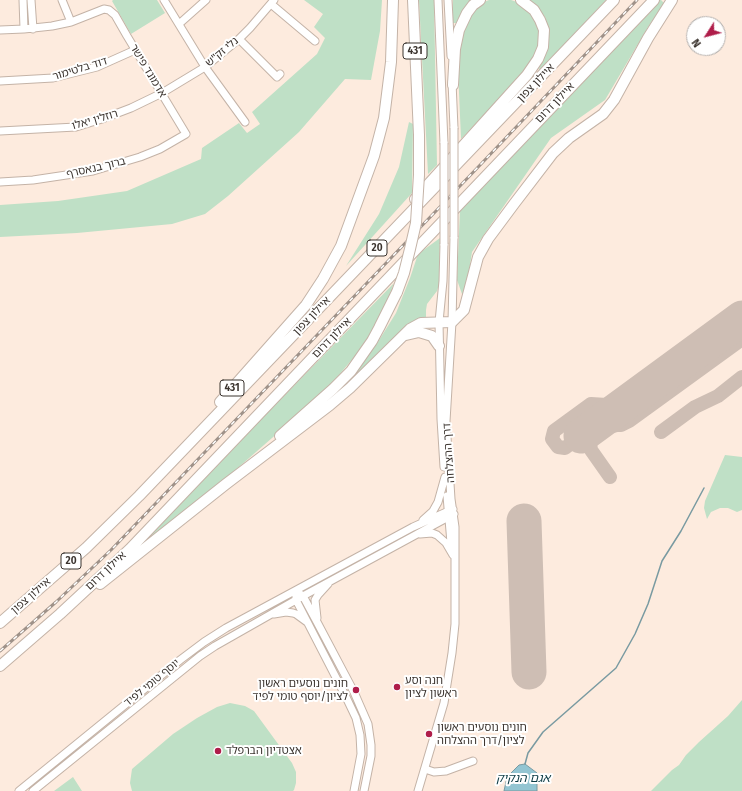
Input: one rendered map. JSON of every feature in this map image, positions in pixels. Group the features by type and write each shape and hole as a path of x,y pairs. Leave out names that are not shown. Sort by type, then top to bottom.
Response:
{"highway":[{"name":"431","path":"139,496 306,305 323,279 341,246 374,156 384,118 391,62 393,0"},
{"name":"431","path":"226,484 310,410 351,370 372,341 397,292 409,255 416,223 419,175 419,135 413,0"},
{"path":"453,85 455,50 459,30 467,13 473,5 480,0"},
{"path":"333,294 352,268 527,75 538,59 544,42 543,25 534,10 521,0"},
{"name":"איילון צפון","path":"0,623 86,548 139,496 614,0"},
{"name":"איילון דרום","path":"0,666 60,614 130,549 654,0"},
{"path":"60,614 226,484 302,427 350,388 410,328 421,323 452,322 464,310 478,257 493,233 553,153 569,138 603,114 614,100 648,38 672,0"},
{"path":"404,335 419,332 432,336 439,346"}],"street":[{"path":"23,0 24,30"},
{"path":"31,0 33,29"},
{"path":"0,30 33,29 71,22 62,0"},
{"path":"164,0 205,67 245,122"},
{"path":"179,24 206,0"},
{"name":"דרך ההצלחה","path":"418,791 444,704 455,624 455,527 445,477 441,419 439,346 444,244 444,143 438,0"},
{"name":"דרך ההצלחה","path":"448,0 453,85 454,237 452,322 446,421 455,585"},
{"path":"273,2 315,41"},
{"name":"נלי זק\"ש","path":"162,94 205,67 239,39 273,2"},
{"name":"אדמונד פישר","path":"71,22 104,9 115,15 186,134"},
{"path":"239,39 277,77 280,74"},
{"name":"דוד בלטימור","path":"0,81 53,78 97,66 135,50"},
{"name":"רוזלין יאלו","path":"0,131 76,127 132,108 162,94"},
{"name":"ברוך בנאסרף","path":"0,182 33,180 93,171 140,157 160,149 186,134"},
{"path":"413,527 427,517 436,506 442,492 445,477"},
{"path":"413,527 451,513"},
{"name":"יוסף טומי לפיד","path":"33,791 200,656 227,638 451,513"},
{"name":"יוסף טומי לפיד","path":"19,791 204,642 226,628 295,590 413,527"},
{"path":"413,535 425,533 437,534 446,543 453,555"},
{"path":"317,622 315,600 332,580"},
{"path":"295,590 308,623 351,706 358,726 361,754 354,791"},
{"path":"299,598 317,622 354,692 368,724 371,756 364,791"},
{"path":"268,615 286,612 293,613 308,623"},
{"path":"425,769 434,772 446,771 473,761"}],"green space":[{"path":"157,0 165,13 131,34 112,1"},
{"path":"304,0 382,0 380,31 371,80 345,79 299,132 228,196 205,214 172,224 77,233 0,237 0,205 58,201 127,191 201,159 202,148 239,123 247,133 260,124 252,112 317,54 325,38 314,27 323,14"},
{"path":"419,0 434,0 437,165 428,174"},
{"path":"453,0 472,0 463,11 458,23 452,23"},
{"path":"489,0 511,0 517,2 528,10 539,26 540,42 535,57 516,81 461,139 458,69 459,55 465,25 476,8"},
{"path":"530,0 606,0 540,71 539,68 548,49 549,30 545,17 538,7"},
{"path":"658,0 661,0 664,3 605,100 551,138 472,252 465,298 457,280 460,210"},
{"path":"409,122 413,124 412,193 346,266 379,214 399,167"},
{"path":"440,238 439,284 437,291 427,304 426,318 357,377 353,375 376,345 396,313 418,254"},
{"path":"394,283 380,320 355,356 312,403 160,536 124,563 202,480"},
{"path":"725,455 742,457 742,510 737,512 728,508 720,508 711,512 707,519 704,508 705,501"},
{"path":"742,700 742,791 651,791 679,765 686,755 699,742 728,716"},
{"name":"אצטדיון הברפלד","path":"230,703 245,706 254,711 292,763 296,772 296,783 293,791 132,791 130,783 132,769 173,734 217,707"},
{"path":"73,777 82,791 54,791"}],"water":[{"name":"אגם הנקיק","path":"525,764 537,773 537,791 504,791 507,777 519,765"}],"waterway":[{"path":"525,764 528,753 543,732 616,668 635,634 648,604 662,561 681,531 704,488"}],"taxiway":[{"path":"610,477 591,450 590,443 592,437 609,424 613,426 621,425 629,421 742,339"},
{"path":"661,432 695,407 718,396 742,377"},
{"path":"581,436 565,448 558,447 552,439 554,431 591,404 622,406"}],"runway":[{"path":"581,436 742,318"},
{"path":"524,521 529,672"}],"railway":[{"path":"0,651 56,602 111,550 637,0"}],"place":[{"name":"חנה וסע ראשון לציון","path":"397,687"},
{"name":"חונים נוסעים ראשון לציון/יוסף טומי לפיד","path":"356,690"},
{"name":"חונים נוסעים ראשון לציון/דרך ההצלחה","path":"429,734"},
{"name":"אצטדיון הברפלד","path":"218,751"}]}
